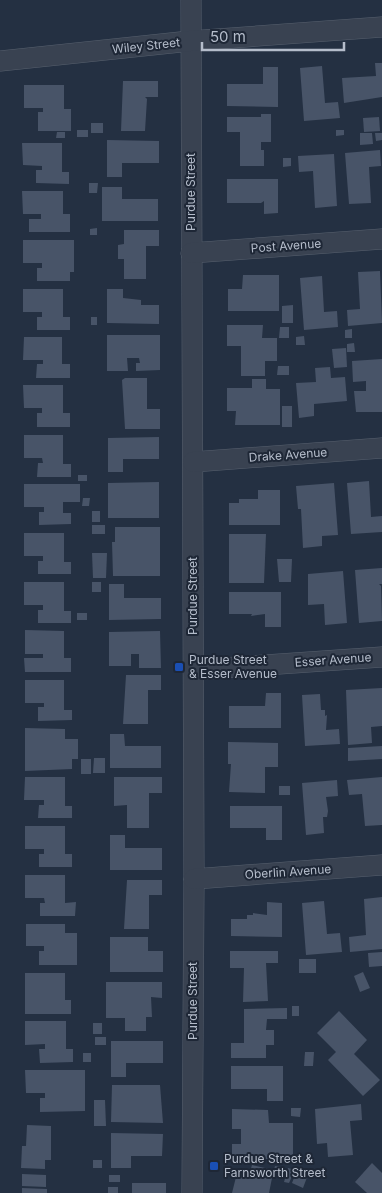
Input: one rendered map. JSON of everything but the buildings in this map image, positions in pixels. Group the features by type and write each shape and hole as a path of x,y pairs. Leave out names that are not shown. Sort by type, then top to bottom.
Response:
{"street":[{"name":"Purdue Street","path":"191,0 194,879 192,1193"},
{"name":"Wiley Street","path":"0,61 190,41 382,27"},
{"name":"Post Avenue","path":"191,253 382,239"},
{"name":"Drake Avenue","path":"193,462 382,448"},
{"name":"Esser Avenue","path":"193,670 382,656"},
{"name":"Oberlin Avenue","path":"194,879 382,865"}],"place":[{"name":"Purdue Street & Esser Avenue","path":"179,667"},
{"name":"Purdue Street & Farnsworth Street","path":"214,1166"}]}
